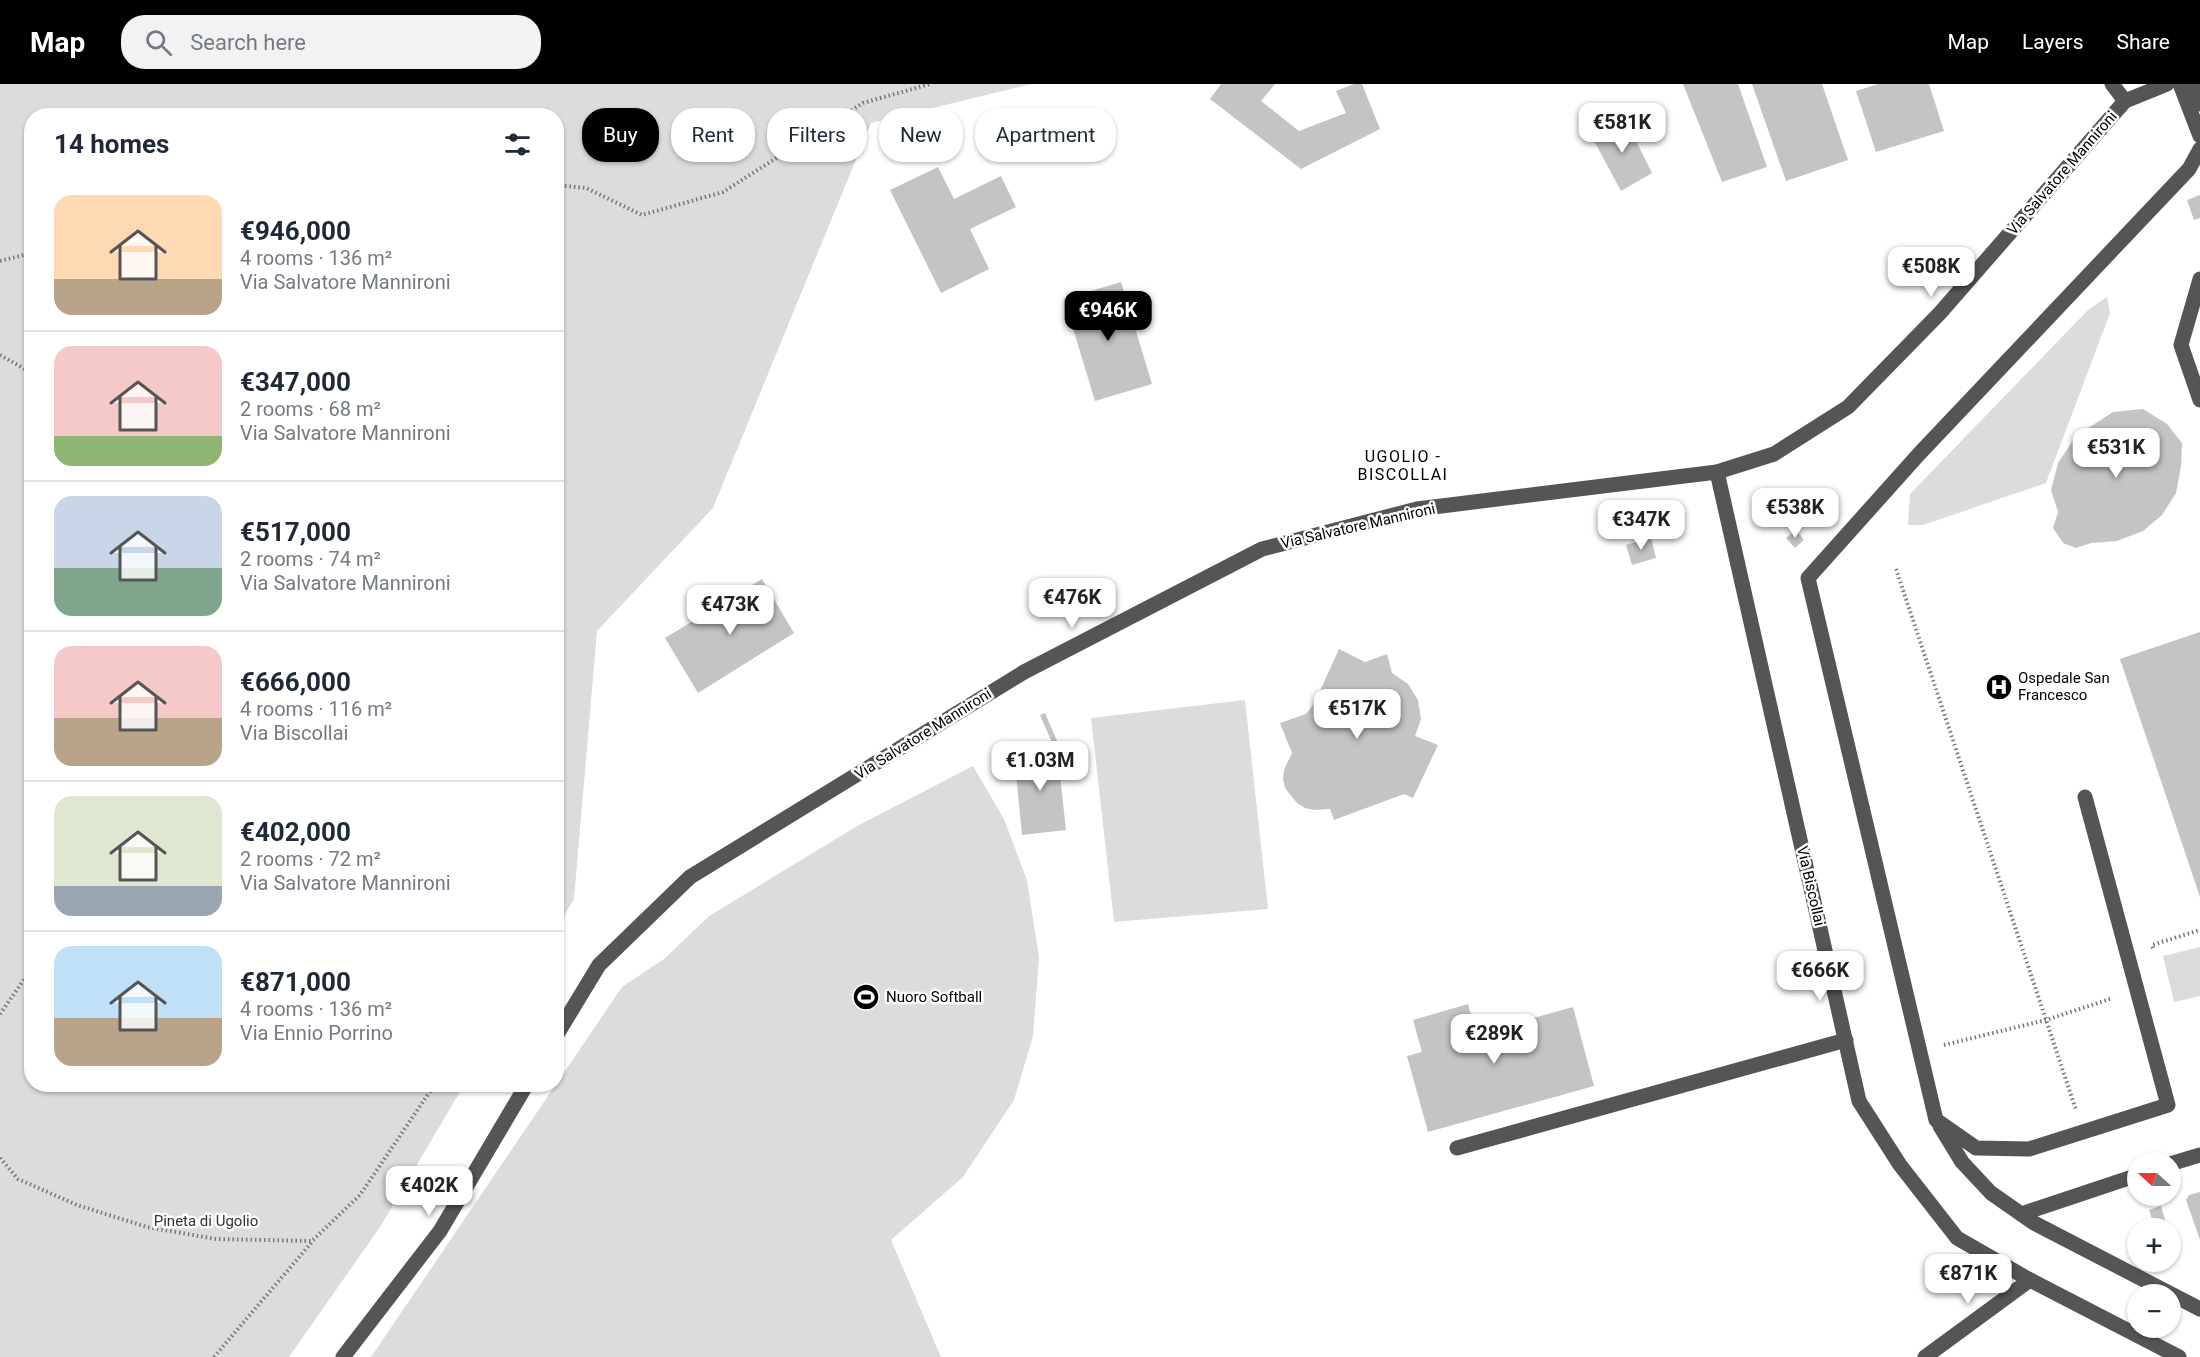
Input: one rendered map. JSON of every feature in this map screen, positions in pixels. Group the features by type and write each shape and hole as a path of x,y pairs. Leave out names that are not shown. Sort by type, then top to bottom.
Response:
{"street":[{"path":"2112,84 2126,101"},
{"name":"Via Salvatore Mannironi","path":"564,1023 599,964 690,877 1024,672 1262,549 1417,509 1716,472 1774,454 1848,407 1940,313 2126,101 2167,84"},
{"path":"2180,84 2200,136"},
{"path":"2193,84 2200,104"},
{"path":"2200,149 2189,169 1911,462 1808,578 1936,1120 1962,1162 1991,1193 2034,1223 2200,1309"},
{"path":"2200,279 2181,345 2200,400"},
{"name":"Via Biscollai","path":"1716,472 1859,1101 1900,1165 1957,1238 2030,1280 2179,1357"},
{"path":"1936,1120 1976,1148 2030,1149 2168,1105 2085,797"},
{"path":"1457,1148 1846,1040"},
{"path":"343,1357 440,1231 522,1092"},
{"path":"2181,1161 2200,1155"},
{"path":"2021,1214 2127,1179"},
{"path":"1925,1357 2030,1280"}],"path":[{"path":"564,186 586,188 642,215 723,192 863,103 930,84"},
{"path":"0,261 24,255"},
{"path":"0,355 24,368"},
{"path":"1896,569 2084,1132"},
{"path":"2155,954 2152,945 2200,930"},
{"path":"0,1014 24,980"},
{"path":"1920,1051 2046,1020 2137,990"},
{"path":"214,1357 312,1241 360,1195 430,1092"},
{"path":"0,1158 18,1179 77,1206 147,1227 216,1239 312,1241"}],"green space":[{"name":"Pineta di Ugolio","path":"0,84 1031,84 933,108 879,108 879,121 871,123 867,133 867,108 767,108 767,162 855,162 713,508 597,631 574,899 564,916 564,108 24,108 24,1092 460,1092 380,1227 289,1357 0,1357"},
{"path":"2107,297 2110,313 2046,483 1923,525 1908,525 1910,494 2088,310"},
{"path":"1245,700 1268,909 1114,922 1091,718"},
{"path":"973,766 1004,819 1027,880 1039,957 1033,1036 1014,1100 963,1177 891,1240 941,1357 371,1357 551,1092 564,1092 564,1072 622,987 664,959 709,916 859,825"},
{"path":"2200,947 2200,996 2174,1002 2163,956"}],"building":[{"path":"1221,84 1275,84 1261,101 1299,131 1346,113 1336,91 1354,84 1362,84 1380,129 1301,169 1210,99"},
{"path":"1683,84 1738,84 1767,167 1722,182"},
{"path":"1752,84 1822,84 1848,160 1786,181"},
{"path":"1878,84 1929,84 1944,131 1876,152 1856,91"},
{"path":"1624,117 1652,173 1621,191 1592,137"},
{"path":"938,167 954,199 1001,176 1016,207 970,229 989,269 941,293 890,190"},
{"path":"2200,195 2200,218 2194,220 2187,200"},
{"path":"1121,282 1152,384 1095,401 1064,299"},
{"path":"2143,409 2167,424 2182,443 2176,493 2162,515 2143,531 2117,541 2091,543 2076,548 2063,543 2053,528 2058,512 2051,490 2058,463 2076,436 2113,412"},
{"path":"1796,530 1804,540 1795,548 1786,538"},
{"path":"1651,537 1656,558 1632,565 1626,545"},
{"path":"762,579 794,633 698,693 665,638"},
{"path":"2200,632 2200,897 2120,659"},
{"path":"1339,649 1365,662 1387,654 1392,673 1408,684 1418,700 1421,719 1415,736 1438,745 1413,798 1404,794 1334,820 1330,809 1305,808 1297,803 1285,788 1284,770 1292,753 1280,723 1306,714 1315,702"},
{"path":"1045,713 1058,743 1053,745 1040,715"},
{"path":"1057,748 1066,830 1022,835 1014,753"},
{"path":"1468,1004 1476,1034 1573,1007 1594,1086 1428,1132 1407,1056 1422,1052 1413,1020"},
{"path":"2200,1192 2200,1240 2186,1200 2189,1195"},
{"path":"2161,1206 2165,1218 2152,1218 2149,1210"}],"place":[{"name":"Ospedale San Francesco","path":"1999,687"},
{"name":"Nuoro Softball","path":"866,997"}],"district":[{"name":"UGOLIO - BISCOLLAI","path":"1403,465"}]}
